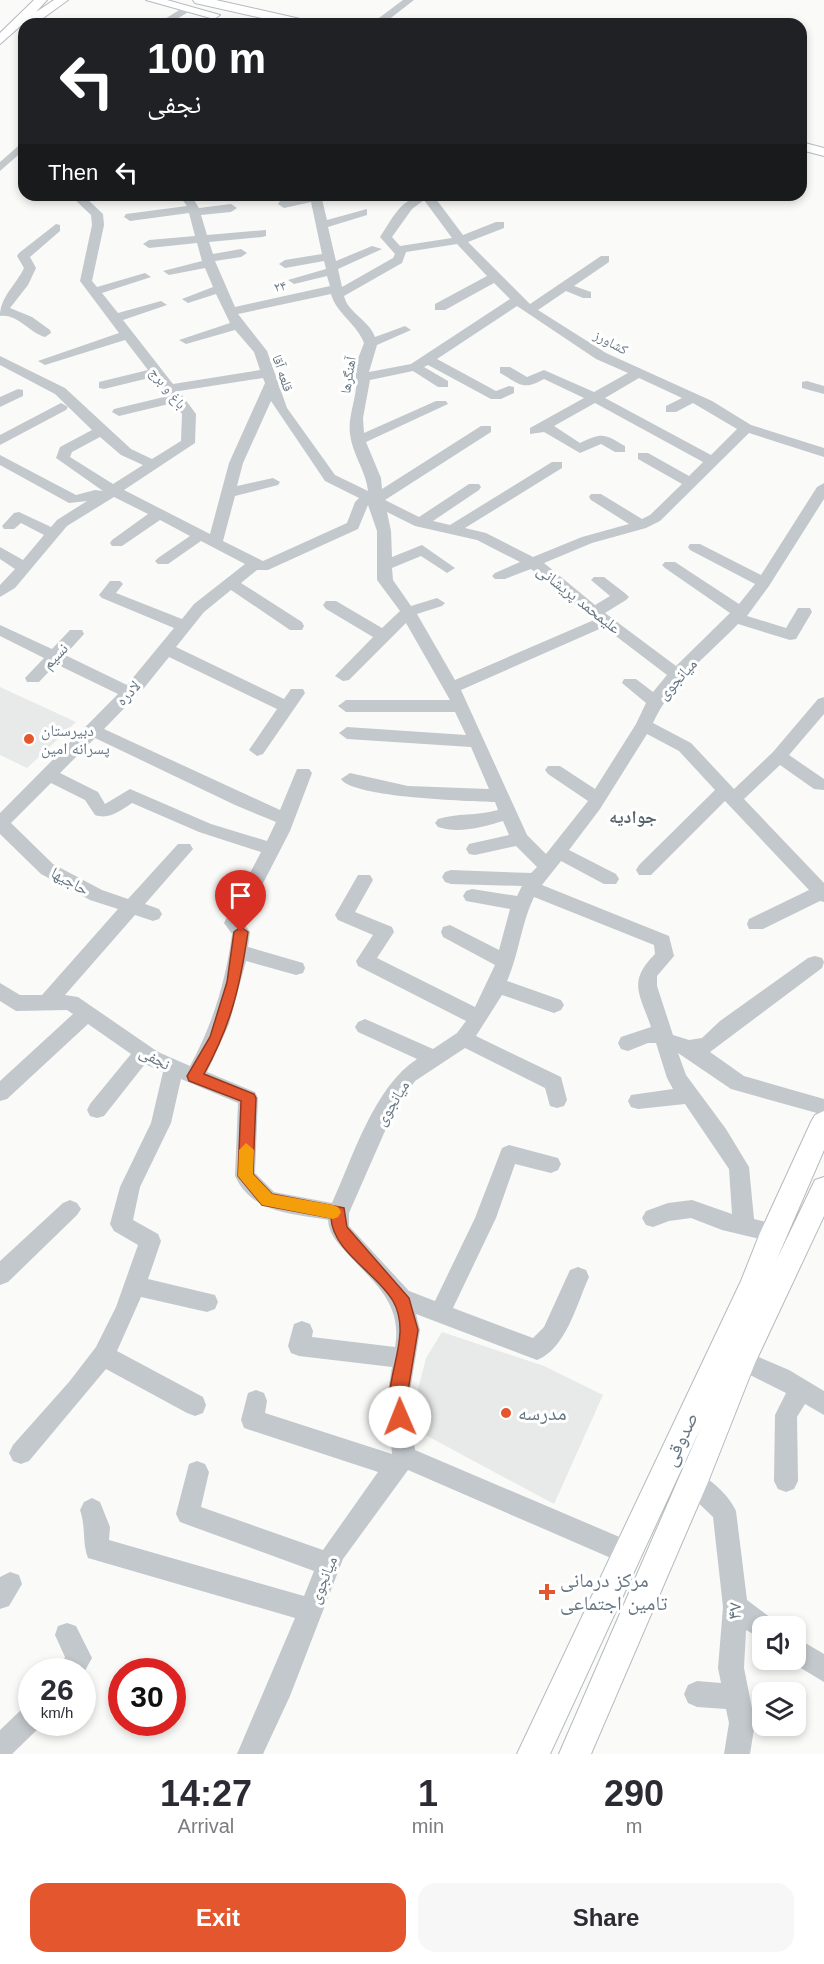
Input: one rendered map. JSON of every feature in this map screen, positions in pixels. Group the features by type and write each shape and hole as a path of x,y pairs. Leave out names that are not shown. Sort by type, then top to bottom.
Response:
{"main road":[{"path":"25,18 41,0"},
{"path":"34,18 62,0"},
{"path":"152,0 229,18"},
{"path":"199,0 270,18"},
{"path":"0,56 3,42 18,25"},
{"path":"3,42 18,33"},
{"path":"807,136 824,140"},
{"path":"807,148 824,152"},
{"name":"صدوقی","path":"533,1754 753,1282 760,1230 824,1122"},
{"name":"صدوقی","path":"575,1754 693,1482 742,1360 824,1188"}],"street":[{"path":"384,18 410,0"},
{"path":"172,18 188,9"},
{"path":"0,168 18,150"},
{"name":"باغ و برج","path":"0,592 10,585 62,523 188,443 189,414 86,281 90,253 98,225 98,214 83,201"},
{"name":"قلعه آقا","path":"189,201 195,211 218,289 238,325 260,351 279,408 330,478 376,500"},
{"path":"284,204 296,201"},
{"path":"316,201 332,264 336,292"},
{"path":"416,201 408,206 386,237 395,250 461,240 500,225"},
{"name":"کشاورز","path":"430,201 461,240 518,300 601,356 692,398 746,428 824,453"},
{"path":"130,216 231,208"},
{"path":"323,225 363,212"},
{"path":"45,333 27,320 1,310 28,275 30,268 23,256 56,228"},
{"path":"149,244 262,233"},
{"path":"294,280 376,249"},
{"name":"۲۴","path":"230,312 336,292 398,260 401,254 395,250"},
{"path":"169,271 241,253"},
{"path":"530,310 605,259"},
{"path":"285,264 332,264"},
{"path":"95,291 145,277"},
{"path":"440,307 495,277"},
{"path":"564,286 587,296"},
{"path":"188,299 218,289"},
{"name":"آهنگرها","path":"336,292 340,304 366,330 371,343 363,358 361,369 364,377 356,418 359,440 374,478 376,500 384,531 384,566"},
{"path":"364,377 415,367 429,360 518,300"},
{"path":"115,318 161,305"},
{"path":"186,340 238,325"},
{"path":"371,343 405,330"},
{"path":"45,361 126,335"},
{"path":"429,360 496,396 509,390"},
{"path":"3,366 60,391 126,452 153,465"},
{"path":"415,367 443,384"},
{"path":"505,370 527,383 544,374 597,399 712,461"},
{"path":"104,385 156,372"},
{"path":"620,449 601,438 580,449 539,429 639,374"},
{"path":"119,412 173,394 269,377"},
{"path":"163,561 209,538 228,493 236,463 269,377"},
{"path":"807,385 824,390"},
{"path":"0,403 18,393"},
{"path":"671,410 692,398"},
{"path":"359,440 441,404"},
{"path":"0,441 61,407"},
{"path":"500,576 587,540 655,519 746,428"},
{"path":"376,500 486,429"},
{"path":"101,431 65,450 63,458 112,490 256,563"},
{"path":"643,456 692,483"},
{"path":"0,459 74,500 112,490"},
{"path":"452,530 557,465"},
{"path":"228,493 273,482"},
{"path":"420,522 474,487"},
{"name":"میانجوی","path":"338,1213 384,1110 408,1075 464,1039 478,1018 506,962 516,914 538,878 598,799 644,726 655,701 676,674 739,615 764,583 824,488"},
{"path":"596,497 641,525"},
{"name":"علیمحمد پریشانی","path":"376,500 420,522 481,536 532,562 545,570 567,592 676,674"},
{"name":"لادره","path":"0,825 129,693 199,608 256,563 263,567 353,526 362,502 376,500"},
{"path":"117,543 160,513"},
{"path":"9,526 19,516 53,534"},
{"path":"695,547 764,583"},
{"path":"447,568 422,550 384,566 385,580 408,612 452,688 538,878 663,941 665,956 648,973 647,986 663,1037 677,1078 719,1135 739,1167 743,1218 760,1230"},
{"path":"0,552 24,568"},
{"path":"670,565 739,615 790,635 804,612"},
{"path":"452,688 600,617 621,597 599,580"},
{"path":"231,583 296,626"},
{"path":"115,584 107,595 184,626"},
{"path":"343,676 408,612 437,603"},
{"path":"331,605 383,636"},
{"path":"0,630 129,693"},
{"name":"نسیم","path":"33,678 76,634"},
{"path":"166,649 287,707"},
{"path":"630,683 655,701"},
{"path":"257,750 297,693"},
{"path":"645,870 730,794 779,756 824,703"},
{"path":"346,706 461,706"},
{"path":"644,726 685,747 822,893 756,924"},
{"path":"92,730 240,801 286,819"},
{"path":"347,733 477,741"},
{"path":"779,756 820,785"},
{"path":"555,770 598,799"},
{"path":"195,1076 217,1038 234,982 241,932 233,923 286,819 303,773"},
{"path":"49,775 93,796 95,804 101,811 111,809 130,795 214,832 271,849"},
{"path":"350,779 408,792 501,796"},
{"path":"444,823 477,822 509,813"},
{"name":"حاجیها","path":"0,825 47,869 96,895 153,914"},
{"path":"475,849 520,839"},
{"path":"47,1002 184,849"},
{"path":"451,877 610,879"},
{"path":"472,896 538,878"},
{"path":"364,880 344,915 385,932 365,961 478,1018"},
{"path":"450,932 506,962"},
{"path":"239,952 296,968"},
{"path":"688,1048 707,1045 728,1026 815,963"},
{"path":"496,984 554,1005"},
{"name":"نجفی","path":"0,990 16,1003 71,1002 143,1053 249,1098 245,1176 268,1200 338,1213"},
{"path":"0,1093 87,1013"},
{"path":"365,1027 434,1058"},
{"path":"628,1043 646,1035 663,1037 688,1048 738,1083 824,1107"},
{"path":"464,1039 554,1083 556,1100"},
{"path":"97,1110 143,1053"},
{"path":"21,1453 95,1367 118,1327 150,1242 122,1224 130,1187 161,1123 174,1068"},
{"path":"639,1101 689,1095"},
{"path":"440,1313 485,1218 509,1154 551,1164"},
{"path":"0,1275 70,1209"},
{"path":"653,1218 668,1212 692,1209 722,1221 760,1230"},
{"path":"338,1213 339,1229 400,1298 409,1330 398,1397 400,1462"},
{"path":"400,1298 537,1350 552,1334 578,1277"},
{"path":"134,1286 207,1302"},
{"path":"302,1331 299,1346 404,1359"},
{"path":"102,1355 195,1405"},
{"path":"742,1360 781,1377 824,1404"},
{"path":"786,1481 786,1415 801,1389"},
{"path":"256,1401 252,1420 400,1462 627,1553"},
{"name":"میانجوی","path":"250,1754 334,1551 400,1462"},
{"path":"196,1472 188,1514 329,1564"},
{"name":"۴۷","path":"693,1482 724,1511 735,1607 731,1668 742,1723 737,1754"},
{"path":"92,1510 98,1527 97,1549 311,1610"},
{"path":"735,1607 752,1620"},
{"path":"68,1635 79,1658"},
{"path":"806,1657 824,1668"},
{"path":"697,1695 737,1697"},
{"path":"0,1748 18,1731"}],"shaded area":[{"name":"دبیرستان پسرانه امین","path":"0,687 76,722 27,768 0,755"},
{"name":"مدرسه","path":"442,1332 544,1366 603,1395 554,1504 418,1431 417,1393 426,1358"}],"slow traffic":[{"path":"246,1150 245,1176 268,1200 333,1212"}],"place":[{"name":"دبیرستان پسرانه امین","path":"29,739"},
{"name":"مدرسه","path":"506,1413"},
{"name":"مرکز درمانی تامین اجتماعی","path":"547,1592"}],"district":[{"name":"جوادیه","path":"633,817"}],"route":[{"path":"241,932 234,982 226,1000 217,1038 195,1076 249,1098 245,1176 268,1200 338,1213 339,1229 400,1298 409,1330 398,1397 400,1417"}]}
